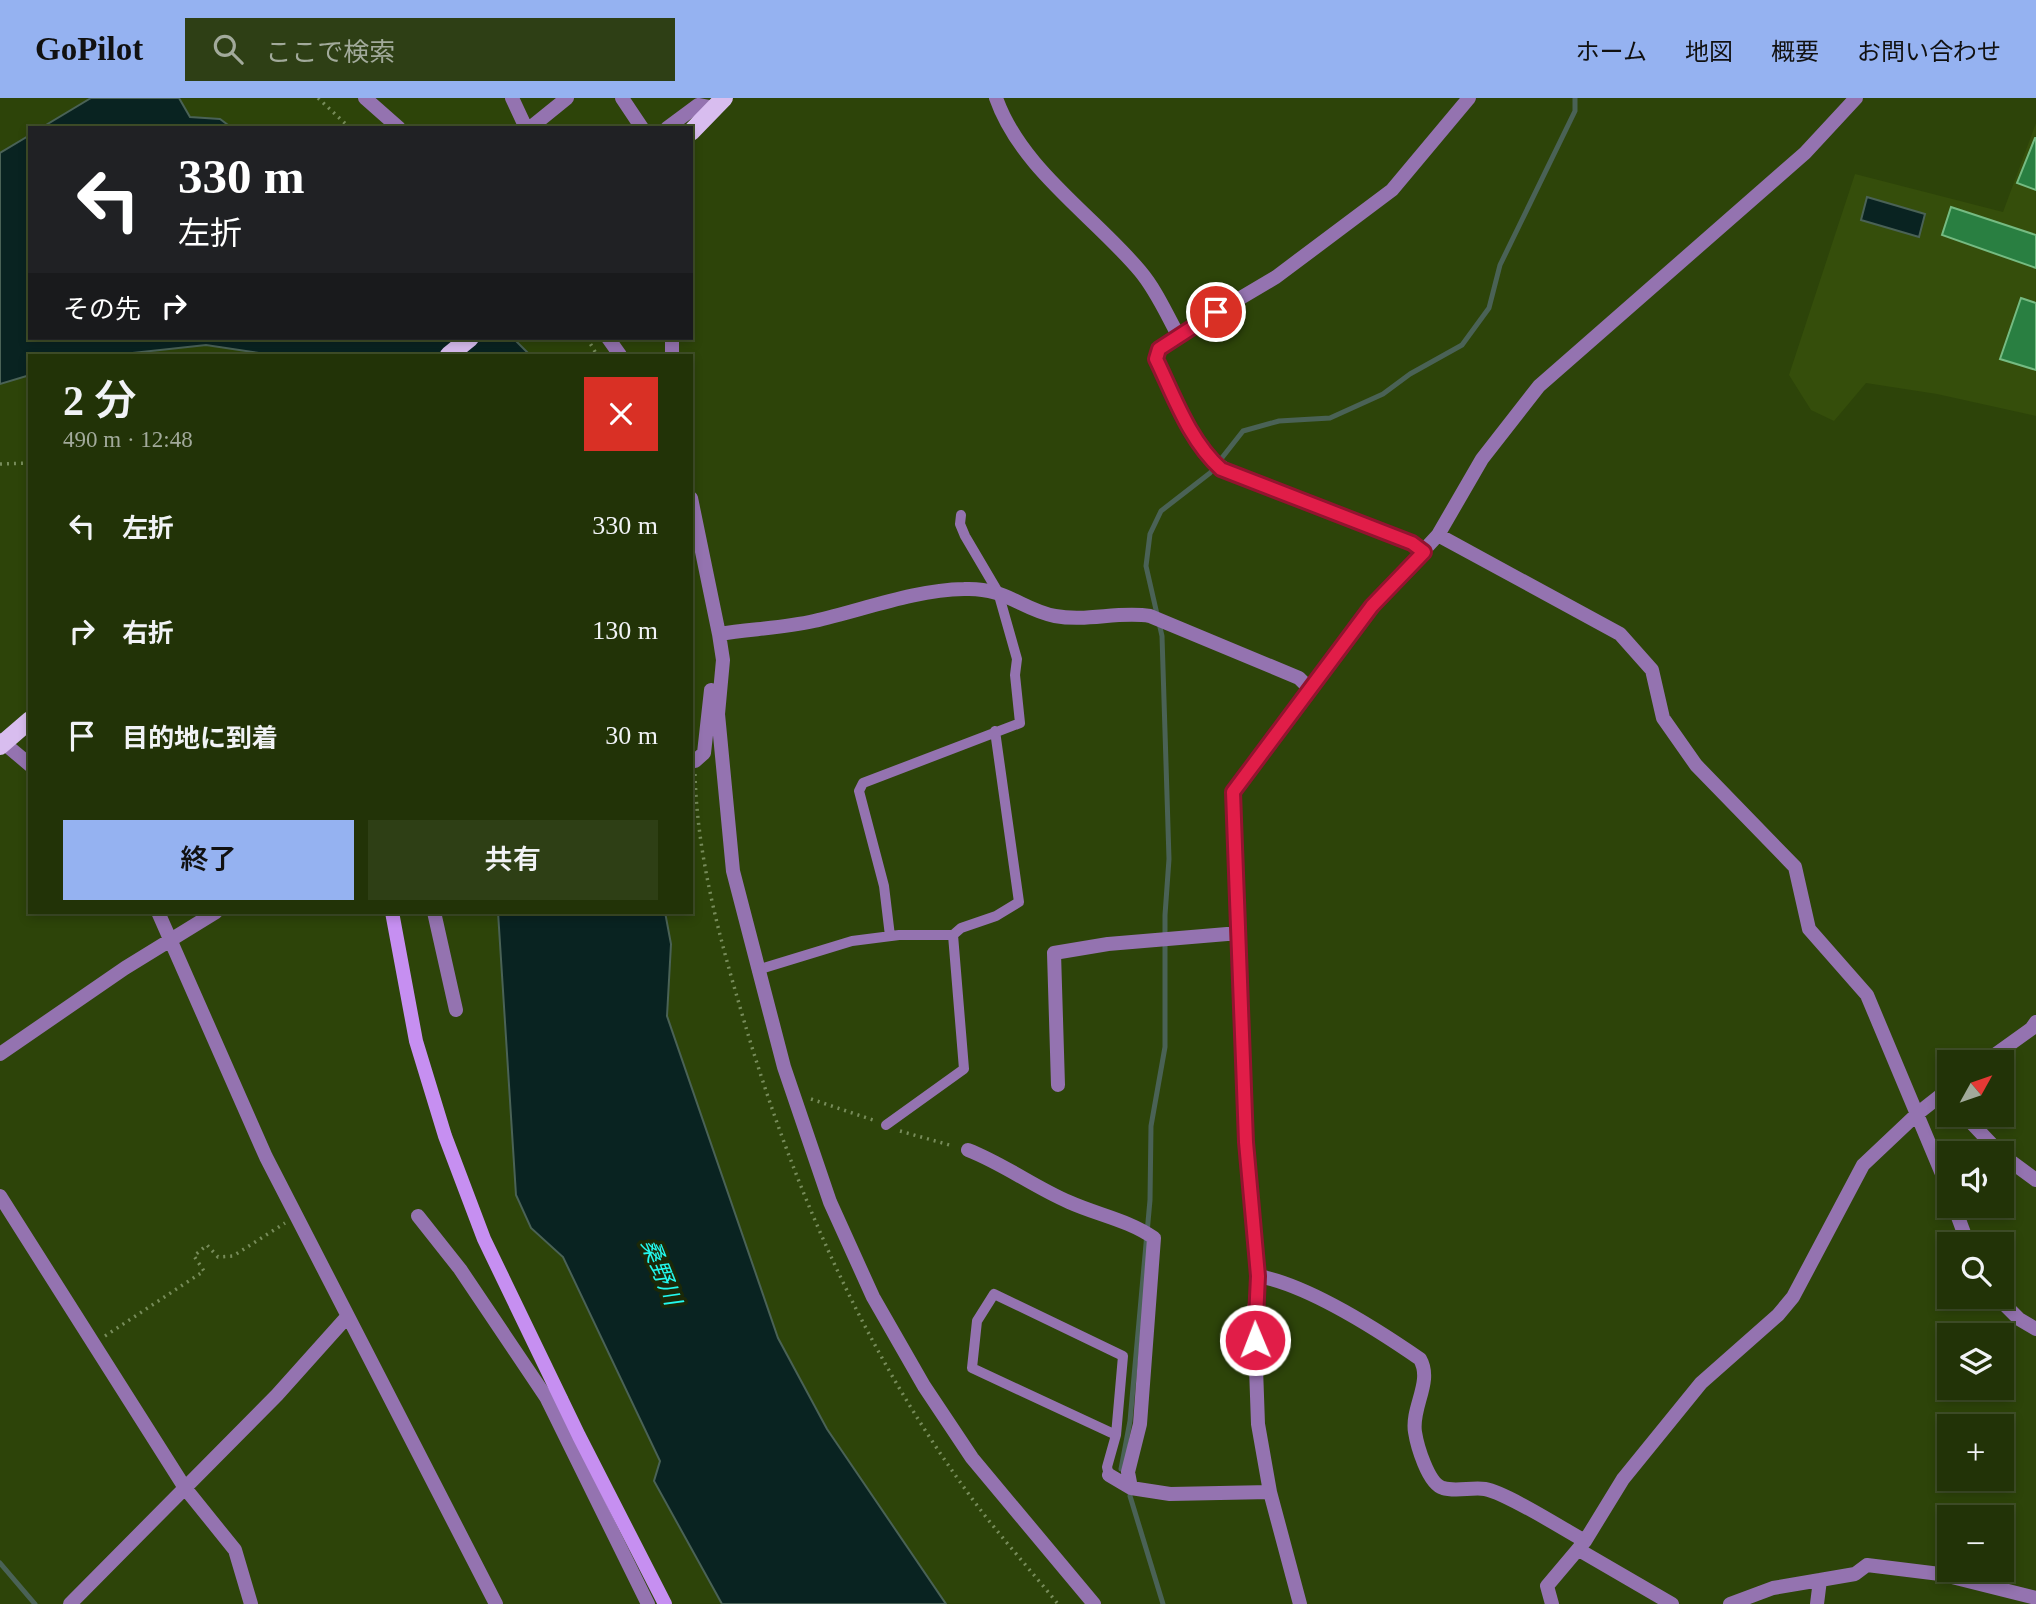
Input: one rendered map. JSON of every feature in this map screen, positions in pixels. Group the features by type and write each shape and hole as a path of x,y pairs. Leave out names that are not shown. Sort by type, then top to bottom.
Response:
{"main road":[{"path":"693,130 719,103"},
{"path":"450,354 468,340"},
{"path":"1,743 28,722"}],"street":[{"path":"365,98 397,126"},
{"path":"512,98 527,126"},
{"path":"531,126 567,98"},
{"path":"622,98 641,126"},
{"path":"996,98 1016,136 1039,166 1139,269 1154,289 1178,335"},
{"path":"1424,552 1412,543 1221,469 1210,459 1190,429 1156,359 1159,349 1178,335 1276,277 1392,190 1469,98"},
{"path":"1300,1604 1270,1492 1258,1424 1254,1312 1258,1276 1246,1142 1233,792 1372,606 1438,535 1482,459 1539,386 1805,153 1856,98"},
{"path":"670,126 698,105 719,103"},
{"path":"693,508 723,660 718,714 732,858 757,970 793,1098 830,1202 873,1297 925,1386 972,1458 1094,1604"},
{"path":"1438,535 1620,634 1652,670 1662,718 1696,765 1796,867 1809,929 1867,995 1937,1162"},
{"path":"719,634 810,622 938,592 964,589 998,592 1051,615 1095,618 1128,612 1150,616 1299,678 1309,688"},
{"path":"695,761 704,753 719,634"},
{"path":"1,743 28,763"},
{"path":"159,914 266,1157 346,1318 434,1480 496,1604"},
{"path":"0,1054 171,938 213,914"},
{"path":"392,914 416,1041 445,1136 484,1239 648,1604"},
{"path":"434,914 456,1010"},
{"path":"1058,1085 1054,953 1108,944 1239,933"},
{"path":"2002,1050 2031,1029 2036,1022"},
{"path":"1552,1604 1547,1587 1582,1546 1623,1479 1701,1383 1778,1315 1793,1297 1863,1165 1917,1114 1937,1101"},
{"path":"1975,1127 1989,1141"},
{"path":"968,1150 991,1159 1069,1202 1122,1221 1153,1238 1140,1424 1128,1472 1131,1488"},
{"path":"2014,1164 2036,1180"},
{"path":"0,1196 185,1488 236,1550 251,1604"},
{"path":"418,1216 554,1398 665,1604"},
{"path":"1258,1276 1273,1279 1348,1314 1420,1359 1425,1367 1424,1380 1413,1418 1417,1443 1436,1483 1443,1488 1488,1489 1672,1604"},
{"path":"2009,1309 2036,1329"},
{"path":"71,1604 277,1395 346,1318"},
{"path":"1110,1475 1131,1488 1170,1494 1270,1492"},
{"path":"1730,1604 1773,1588 1854,1574 1867,1565 1940,1574 2036,1598"},
{"path":"1816,1604 1820,1580"}],"lane":[{"path":"890,936 884,886 859,791 863,783 1020,723 1017,659 998,592 965,536 960,524 961,515"},
{"path":"757,970 852,941 890,936 953,935 961,928 996,916 1019,902 995,732"},
{"path":"886,1125 964,1069 953,935"},
{"path":"1110,1475 1107,1467 1116,1435 1124,1356 994,1294 977,1321 972,1368 1116,1435"}],"path":[{"path":"318,98 348,126"},
{"path":"0,464 28,463"},
{"path":"93,1343 204,1271 194,1256 207,1245 218,1257 233,1256 295,1216"}],"shaded area":[{"path":"2036,123 2036,416 1937,394 1866,383 1834,421 1811,410 1789,375 1855,174 2003,212"}],"water":[{"path":"91,98 179,98 190,117 220,119 229,126 44,126"},
{"path":"28,136 28,340 515,340 529,354 265,354 206,345 123,354 28,354 28,376 0,384 0,153"},
{"path":"1867,197 1925,214 1919,237 1861,220"},
{"name":"桑野川","path":"498,914 665,914 671,944 667,1016 778,1338 827,1429 946,1604 722,1604 654,1481 660,1461 563,1257 531,1228 516,1195"}],"building":[{"path":"2036,138 2036,190 2017,183"},
{"path":"1951,207 2036,235 2036,268 1942,235"},
{"path":"2021,298 2036,303 2036,370 2000,359"}],"waterway":[{"path":"1121,1469 1130,1421 1150,1200 1151,1126 1165,1047 1165,915 1169,859 1162,636 1146,566 1150,534 1161,511 1210,473 1243,431 1279,421 1330,418 1383,394 1410,374 1462,345 1489,308 1500,265 1575,111 1575,98"},
{"path":"1130,1496 1163,1604"},
{"path":"0,1563 35,1604"}],"route":[{"path":"1216,312 1159,349 1156,359 1190,429 1210,459 1221,469 1412,543 1424,552 1372,606 1239,780 1233,792 1246,1142 1258,1276 1254,1312 1255,1340"}]}
